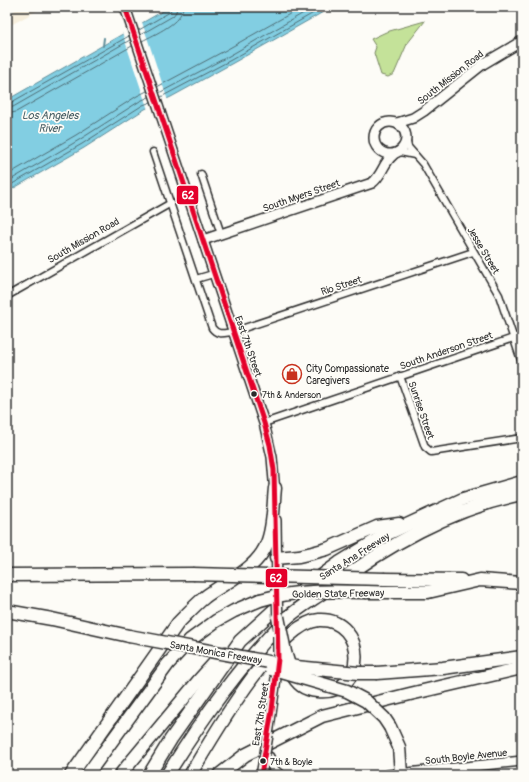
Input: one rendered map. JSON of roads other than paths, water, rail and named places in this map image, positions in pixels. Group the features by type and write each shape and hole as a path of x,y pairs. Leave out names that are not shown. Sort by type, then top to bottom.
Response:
{"highway":[{"name":"Santa Ana Freeway","path":"149,775 171,739 240,641 274,610 340,563 385,535 463,500 522,482"},
{"path":"71,775 178,623 196,605 236,577 261,555 267,544 271,530 274,488"},
{"name":"Santa Ana Freeway","path":"167,775 194,732 235,675 288,618 363,564 407,537 460,512 522,494"},
{"path":"276,558 298,556 327,549 377,527 414,521"},
{"path":"7,574 193,574 480,580"},
{"name":"Golden State Freeway","path":"87,775 168,664 190,640 216,621 234,611 260,600 289,594 312,592 428,592 480,580 522,583"},
{"name":"Santa Monica Freeway","path":"7,611 211,652 327,671 376,673 449,668 522,657"},
{"path":"190,775 221,722 238,698 273,653 295,631 300,627 320,620 330,621 345,630 356,651 352,676 341,687 329,691 311,690 296,682 291,673 285,652 278,617"},
{"path":"7,618 53,625 78,626"},
{"path":"120,775 218,658 240,641"},
{"path":"211,652 347,691 366,701 384,718 390,727 399,747 401,774"},
{"path":"219,775 268,739 322,716 522,668"},
{"path":"97,775 108,759 121,730"},
{"path":"231,775 268,739"}],"main road":[{"name":"East 7th Street","path":"125,7 232,332 264,423 272,457 278,617 278,659 266,758 261,775"},
{"name":"South Mission Road","path":"397,123 413,118 424,111 483,64 522,41"},
{"name":"South Mission Road","path":"406,138 413,118"},
{"path":"380,151 386,154 396,153 405,147 406,138 402,126 397,123 387,122 378,128 375,133 374,138 380,151 382,170"},
{"name":"South Myers Street","path":"202,240 372,183 377,179 389,158 396,153"},
{"path":"266,758 274,770 280,775"},
{"name":"South Boyle Avenue","path":"388,775 522,761"}],"street":[{"name":"Jesse Street","path":"406,138 408,147 423,164 499,295 522,363"},
{"path":"153,152 196,279 213,274"},
{"path":"396,153 415,155"},
{"path":"201,174 221,234"},
{"name":"South Mission Road","path":"7,296 171,203"},
{"name":"Rio Street","path":"196,279 212,328 219,334 232,332 473,252"},
{"name":"South Anderson Street","path":"264,423 522,335"},
{"name":"Sunrise Street","path":"400,376 427,450 431,452 522,438"}],"water":[{"name":"Los Angeles River","path":"170,7 332,7 171,97 145,109 84,148 7,192 7,100"}],"waterway":[{"path":"103,46 104,38"}],"place":[{"name":"City Compassionate Caregivers","path":"292,374"},
{"name":"7th & Anderson","path":"254,394"},
{"name":"7th & Boyle","path":"263,761"}]}
